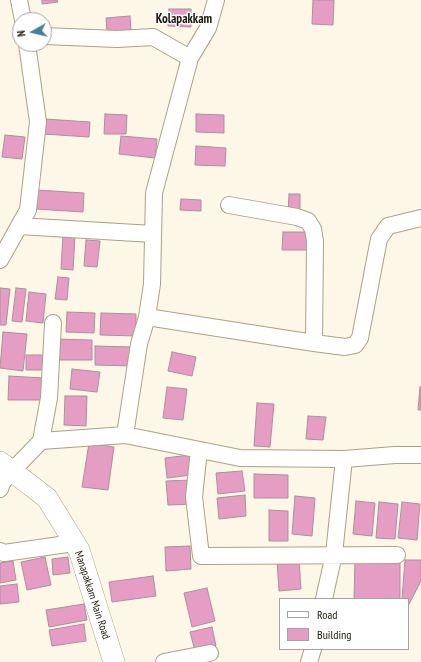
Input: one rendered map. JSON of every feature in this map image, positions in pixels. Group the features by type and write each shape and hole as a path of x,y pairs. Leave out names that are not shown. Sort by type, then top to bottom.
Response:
{"main road":[{"name":"Manapakkam Main Road","path":"6,467 47,498 79,550 114,662"}],"street":[{"path":"19,0 21,12"},
{"path":"124,434 139,344 147,317 152,284 154,193 190,58 208,28 216,0"},
{"path":"52,36 117,39 153,37 190,58"},
{"path":"0,260 28,210 38,122 28,52"},
{"path":"228,206 297,217 308,221 311,225 316,241 314,343"},
{"path":"147,317 314,343 345,347 355,346 360,338 379,239 388,226 421,218"},
{"path":"19,226 153,234"},
{"path":"41,441 48,398 53,323"},
{"path":"0,489 6,467 41,441 124,434 240,458 344,459 395,455 421,456"},
{"path":"198,450 194,497 201,556 334,554 397,555"},
{"path":"324,598 334,554 344,459"},
{"path":"0,551 4,553 74,543"},
{"path":"309,662 312,650"},
{"path":"164,662 210,654"}],"building":[{"path":"42,0 57,0 58,2 42,4"},
{"path":"313,0 334,0 333,25 312,24"},
{"path":"169,9 191,9 191,27 168,26"},
{"path":"130,16 131,30 107,32 106,18"},
{"path":"105,114 127,115 126,134 104,134"},
{"path":"196,114 224,115 224,133 196,132"},
{"path":"45,119 90,122 89,137 43,134"},
{"path":"5,135 25,137 22,159 2,157"},
{"path":"121,136 157,139 155,158 119,154"},
{"path":"196,146 226,148 225,166 195,165"},
{"path":"37,190 84,193 83,212 36,209"},
{"path":"289,194 300,194 300,215 288,214"},
{"path":"181,199 201,200 201,211 180,210"},
{"path":"283,232 310,232 310,250 282,250"},
{"path":"63,235 75,236 73,270 61,269"},
{"path":"86,240 100,241 97,267 84,266"},
{"path":"58,277 69,278 67,300 55,299"},
{"path":"0,288 10,289 6,325 0,325"},
{"path":"16,288 26,289 22,322 12,321"},
{"path":"29,292 46,294 43,323 26,321"},
{"path":"67,312 95,313 94,333 66,332"},
{"path":"101,313 136,314 136,336 100,335"},
{"path":"3,332 27,334 23,371 0,368"},
{"path":"55,339 92,340 92,360 55,360"},
{"path":"95,346 133,347 132,366 95,365"},
{"path":"172,352 196,357 192,376 168,371"},
{"path":"26,355 48,355 48,370 26,370"},
{"path":"72,369 100,372 97,392 70,389"},
{"path":"9,376 43,378 42,400 8,400"},
{"path":"167,387 187,389 183,420 163,418"},
{"path":"420,387 421,410 418,410"},
{"path":"65,396 87,396 86,426 64,425"},
{"path":"257,403 274,404 270,447 254,446"},
{"path":"308,416 326,417 323,440 306,439"},
{"path":"89,443 114,447 108,490 82,487"},
{"path":"190,455 192,475 167,478 165,458"},
{"path":"242,471 245,491 218,494 216,473"},
{"path":"254,474 288,475 288,498 254,498"},
{"path":"191,480 193,504 168,505 166,481"},
{"path":"245,495 246,516 219,519 217,498"},
{"path":"295,496 315,498 312,536 292,534"},
{"path":"356,501 375,503 372,536 353,534"},
{"path":"379,502 398,504 395,539 376,538"},
{"path":"402,502 420,504 417,540 398,538"},
{"path":"269,510 288,511 288,541 269,541"},
{"path":"190,546 191,569 166,571 165,547"},
{"path":"45,557 51,585 27,590 21,562"},
{"path":"68,557 70,573 53,575 52,559"},
{"path":"400,558 400,598 354,598 355,560"},
{"path":"299,559 301,589 279,591 277,561"},
{"path":"405,560 421,560 421,581 409,604 409,598 402,598"},
{"path":"13,561 16,580 0,583 0,563"},
{"path":"153,576 156,596 112,602 109,582"},
{"path":"17,584 19,602 0,604 0,586"},
{"path":"207,588 215,621 192,627 184,593"},
{"path":"84,604 87,620 49,627 46,610"},
{"path":"84,624 86,641 52,646 49,630"},
{"path":"212,627 216,646 195,651 190,632"}],"district":[{"name":"Kolapakkam","path":"184,19"}]}
